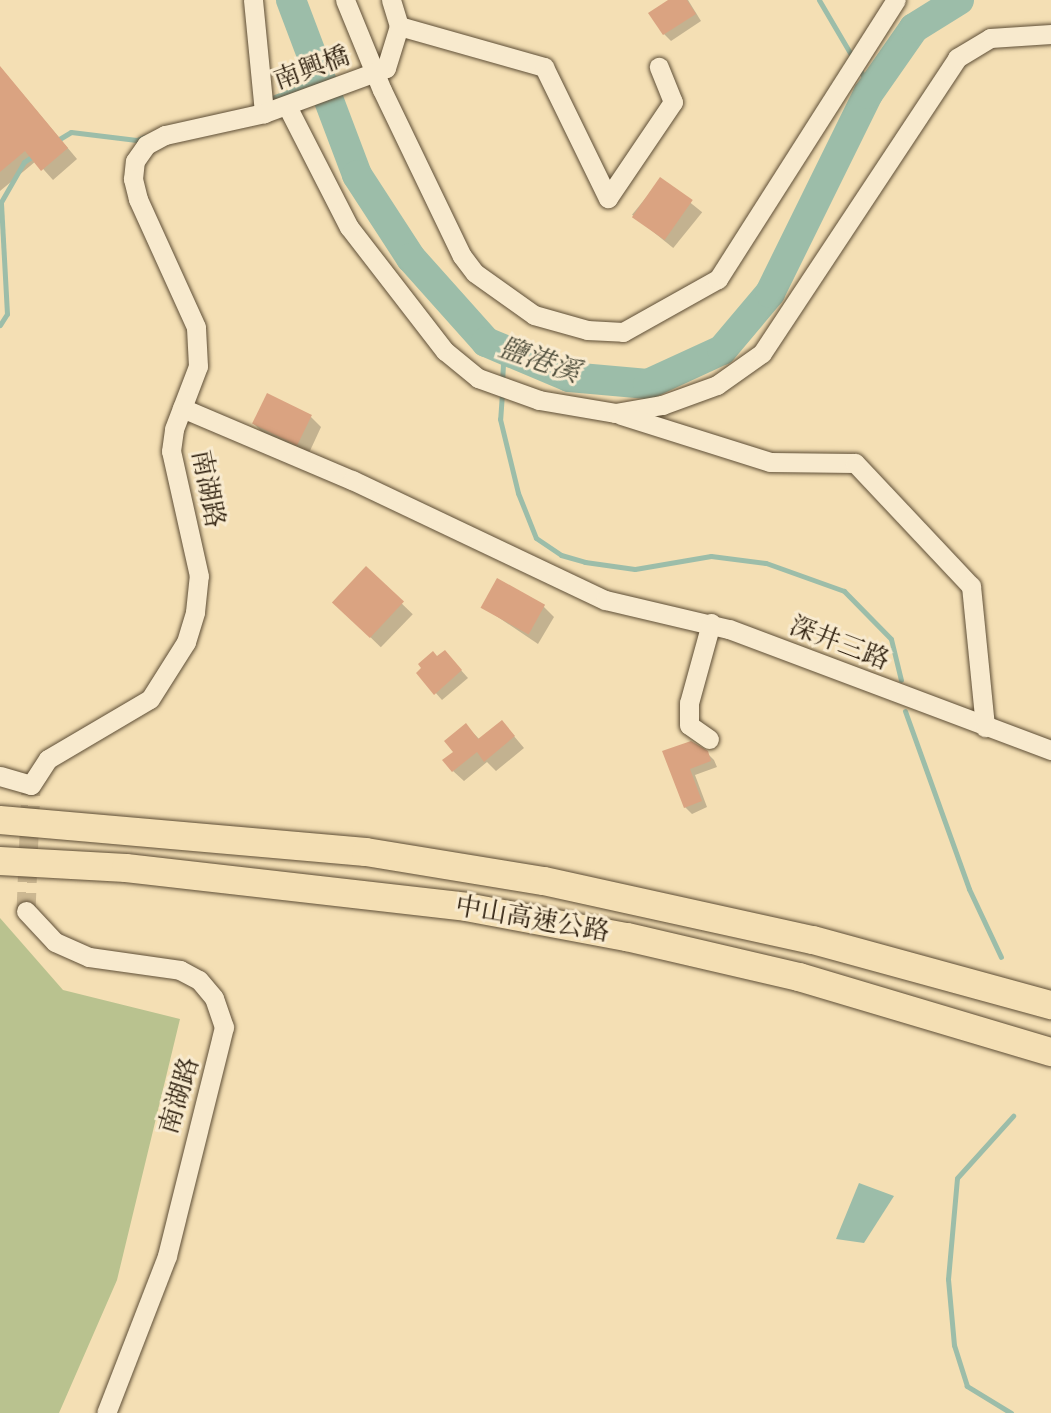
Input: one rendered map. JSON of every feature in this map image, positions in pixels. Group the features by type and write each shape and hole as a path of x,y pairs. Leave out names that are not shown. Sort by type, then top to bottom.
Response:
{"highway":[{"name":"中山高速公路","path":"0,820 366,852 544,881 800,937 1051,1005"},
{"name":"中山高速公路","path":"0,861 140,870 466,907 627,937 799,977 1051,1052"}],"street":[{"path":"253,0 264,113"},
{"path":"345,0 378,73 382,90 462,256 475,273 534,316 605,332 635,328 718,279 896,0"},
{"path":"378,73 386,68 399,26 391,0"},
{"path":"399,26 544,67 608,198 673,102 659,67"},
{"path":"615,413 662,405 717,385 762,353 957,58 990,38 1051,34"},
{"name":"南興橋","path":"264,113 378,73"},
{"path":"288,106 349,227 445,351 478,378 539,400 615,413 770,461 855,463 971,586 985,727"},
{"name":"南湖路","path":"0,776 31,785 48,759 150,699 186,642 199,576 171,452 182,408 198,366 196,327 138,199 133,179 135,161 146,145 165,135 264,113"},
{"name":"深井三路","path":"182,408 352,480 605,600 711,623 1051,750"},
{"path":"709,739 689,724 689,703 711,623"},
{"name":"南湖路","path":"26,911 55,942 89,957 180,970 199,980 214,999 224,1027 167,1256 106,1413"}],"shaded area":[{"path":"0,918 63,990 180,1019 117,1280 59,1413 0,1413"},
{"path":"859,1183 894,1196 864,1243 836,1239"}],"building":[{"path":"668,0 687,0 696,14 663,35 648,13"},
{"path":"0,66 68,148 41,171 25,151 0,172"},
{"path":"660,177 693,200 665,240 632,217"},
{"path":"267,393 312,415 297,445 252,424"},
{"path":"366,566 404,601 370,638 332,603"},
{"path":"497,578 545,605 529,634 481,608"},
{"path":"445,650 462,670 434,695 416,673 421,668 418,664 433,651 437,656"},
{"path":"502,720 515,736 484,762 477,752 452,772 442,760 453,752 444,741 466,723 478,739"},
{"path":"691,741 708,751 711,761 690,769 702,801 684,808 662,751"}],"waterway":[{"name":"鹽港溪","path":"291,0 357,175 411,258 486,342 569,377 648,384 722,350 770,293 868,94 914,28 959,0"},
{"path":"819,0 853,58"},
{"path":"858,66 871,90"},
{"path":"267,100 318,80"},
{"path":"56,141 71,132 137,140 144,137"},
{"path":"0,325 7,314 1,202 24,162 36,154"},
{"path":"502,383 504,350"},
{"path":"502,393 500,419 518,493 536,538 561,555 585,562 635,569 711,556 766,563 844,591 891,639 901,680"},
{"path":"905,711 969,889 1001,957"},
{"path":"1011,1413 967,1386 954,1345 948,1279 957,1178 1013,1116"}],"tunnel":[{"path":"26,911 31,785"}]}
